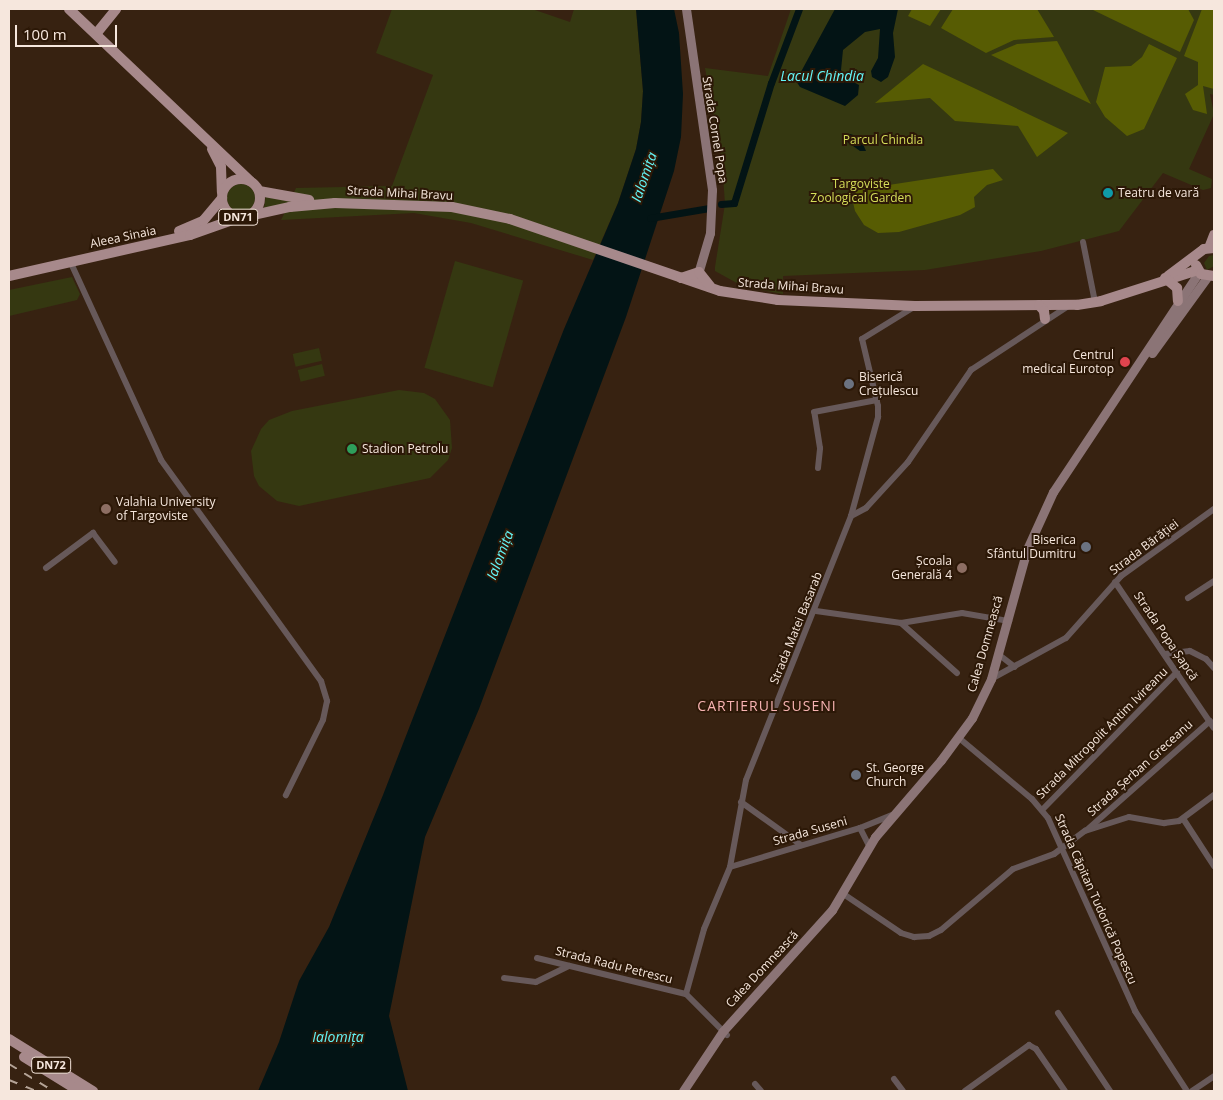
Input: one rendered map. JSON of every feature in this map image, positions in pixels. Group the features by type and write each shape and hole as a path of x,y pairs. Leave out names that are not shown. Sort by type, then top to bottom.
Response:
{"main road":[{"path":"69,9 250,181"},
{"path":"96,34 116,9"},
{"name":"Strada Cornel Popa","path":"686,9 712,183 711,223 695,283"},
{"path":"207,142 221,167 222,195"},
{"name":"Aleea Sinaia","path":"9,270 196,225 233,180 250,181"},
{"name":"DN71","path":"222,195 225,209 245,216 260,203 259,191 250,181"},
{"name":"Strada Mihai Bravu","path":"259,191 335,203 452,207 510,219 720,291 778,300 915,306 1039,305 1061,307 1095,302 1165,278"},
{"name":"Strada Mihai Bravu","path":"245,216 290,207 335,203"},
{"name":"Aleea Sinaia","path":"9,276 183,237 245,216"},
{"path":"1165,278 1198,255 1212,248 1214,235"},
{"path":"1165,278 1205,273 1198,255"},
{"path":"680,278 690,278 699,272 703,281 720,291"},
{"name":"Calea Domnească","path":"844,894 869,846 961,739 994,678 1027,549 1053,492 1205,273"},
{"path":"1165,278 1177,288 1183,303"},
{"path":"1039,305 1044,310 1045,319"},
{"path":"994,678 1002,657 1008,620"},
{"name":"Calea Domnească","path":"683,1091 725,1033 823,922 844,894 895,813 961,739"},
{"name":"Calea Domnească","path":"689,1091 725,1033"},
{"name":"DN72","path":"9,1039 93,1091"},
{"name":"DN72","path":"9,1047 79,1091"}],"street":[{"path":"1083,242 1095,302"},
{"path":"70,261 161,460 321,681 327,701 323,720 286,795"},
{"name":"Strada Matei Basarab","path":"686,994 704,929 730,867 742,802 750,771 816,611 851,516 878,417 877,400 862,338 915,306"},
{"path":"851,516 866,508 908,462 971,370 1061,307"},
{"path":"818,468 820,448 814,412 877,400"},
{"name":"Strada Bărăției","path":"994,678 1075,630 1115,582 1214,509"},
{"path":"46,568 93,533 115,562"},
{"path":"1188,598 1214,581"},
{"name":"Strada Popa Șapcă","path":"1115,582 1178,672 1214,728"},
{"path":"816,611 901,623 962,613 1008,620"},
{"path":"901,623 957,673"},
{"path":"1165,654 1190,651 1214,668"},
{"path":"1002,657 1015,667"},
{"name":"Strada Mitropolit Antim Ivireanu","path":"1042,810 1178,672"},
{"name":"Strada Șerban Greceanu","path":"1085,831 1210,721"},
{"name":"Strada Căpitan Tudorică Popescu","path":"961,739 1042,810 1063,849 1135,1011 1187,1091"},
{"path":"844,894 900,933 914,937 929,936 941,930 1014,869 1063,849 1085,831 1129,817 1164,823 1184,820 1214,795"},
{"path":"742,802 801,845"},
{"name":"Strada Suseni","path":"730,867 860,828 895,813"},
{"path":"1184,820 1214,866"},
{"path":"873,823 883,831"},
{"path":"860,828 869,846"},
{"name":"Strada Radu Petrescu","path":"537,958 686,994"},
{"path":"504,978 536,982 550,978 569,966"},
{"path":"686,994 725,1033"},
{"path":"1058,1013 1110,1091"},
{"path":"966,1091 1024,1048 1032,1046 1065,1091"},
{"path":"1192,1091 1214,1076"},
{"path":"894,1079 903,1091"},
{"path":"755,1084 761,1091"}],"green space":[{"path":"392,9 532,9 570,22 574,9 636,9 643,91 641,122 636,149 618,203 593,260 471,223 414,213 281,220 288,206 264,208 266,195 290,201 296,188 392,186 433,75 376,53"},
{"name":"Parcul Chindia","path":"791,9 1214,9 1214,95 1210,94 1214,114 1189,169 1212,179 1211,188 1203,190 1163,173 1119,231 1041,251 925,270 783,276 783,294 744,287 715,271 725,204 722,161 705,68 768,76"},
{"path":"912,9 941,9 930,26 908,16"},
{"path":"953,9 1037,9 1054,37 1014,40 986,53 941,28"},
{"path":"1091,9 1188,9 1194,20 1180,52"},
{"path":"1202,9 1214,9 1214,89 1203,86 1207,114 1193,110 1185,94 1198,85 1198,62 1184,56"},
{"path":"1057,41 1091,104 991,55 1017,44"},
{"path":"1149,44 1177,58 1144,129 1127,136 1105,117 1096,102 1105,67 1131,66 1142,57"},
{"path":"923,64 1068,133 1037,157 1018,126 955,121 930,98 875,103"},
{"name":"Targoviste Zoological Garden","path":"993,169 1003,180 987,185 974,197 975,207 960,215 899,232 878,233 864,225 855,211 852,198 856,190"},
{"path":"241,184 251,188 255,198 251,208 241,212 231,208 227,198 231,188"},
{"path":"1214,255 1214,266 1207,270 1204,263 1209,256"},
{"path":"455,261 523,281 493,387 424,368"},
{"path":"72,277 80,294 77,300 9,316 9,290"},
{"path":"319,348 322,361 296,367 293,354"},
{"path":"322,364 325,376 301,382 298,370"},
{"name":"Stadion Petrolu","path":"399,390 424,393 435,399 450,420 452,448 448,460 430,478 299,506 277,501 259,486 254,476 251,451 261,429 269,420 292,411"}],"water":[{"name":"Ialomița","path":"636,9 674,9 679,33 683,94 681,137 674,171 626,317 479,709 425,837 389,1016 408,1091 258,1091 279,1042 299,981 329,927 383,795 564,329 618,203 636,149 641,122 643,91"},
{"name":"Lacul Chindia","path":"835,9 898,9 893,33 895,57 888,77 881,82 872,77 871,71 878,58 880,29 865,32 843,50 841,70 846,78 859,85 858,95 845,106 800,87 796,81"},
{"path":"850,134 860,137 866,151 860,151 846,141"}],"waterway":[{"path":"721,204 734,203 771,83 799,9"},
{"path":"650,218 709,208"}],"railway":[{"path":"9,1064 53,1091"},
{"path":"9,1080 36,1091"}],"place":[{"name":"Teatru de vară","path":"1108,193"},
{"name":"Centrul medical Eurotop","path":"1125,362"},
{"name":"Biserică Crețulescu","path":"849,384"},
{"name":"Stadion Petrolu","path":"352,449"},
{"name":"Valahia University of Targoviste","path":"106,509"},
{"name":"Biserica Sfântul Dumitru","path":"1086,547"},
{"name":"Școala Generală 4","path":"962,568"},
{"name":"St. George Church","path":"856,775"}],"district":[{"name":"CARTIERUL SUSENI","path":"767,706"}]}
